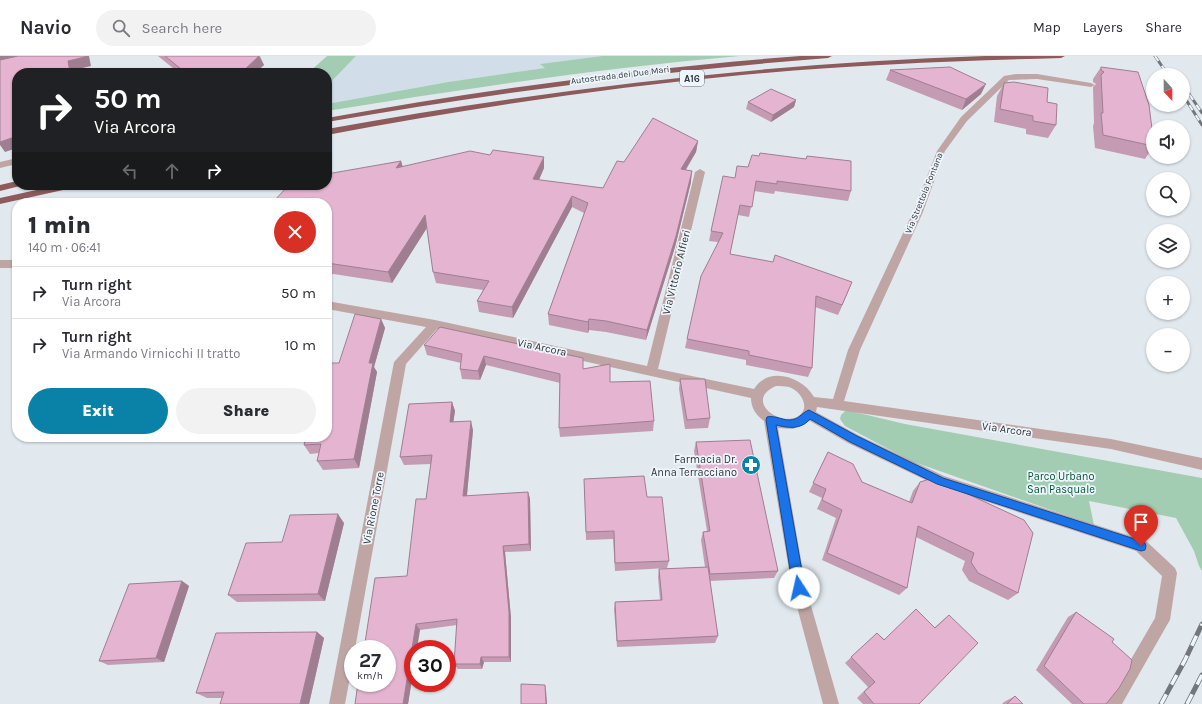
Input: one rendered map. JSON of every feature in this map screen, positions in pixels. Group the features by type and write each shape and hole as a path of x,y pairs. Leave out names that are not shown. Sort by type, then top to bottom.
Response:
{"highway":[{"name":"Autostrada dei Due Mari","path":"332,119 449,99 615,76 695,67 828,56"},
{"name":"Autostrada dei Due Mari","path":"332,131 538,96 700,77 872,63 1061,56"},
{"path":"0,188 12,185"},
{"path":"14,198 50,190"},
{"path":"0,201 12,198"}],"street":[{"name":"Via Strettola Fontana","path":"838,405 854,350 918,212 941,151 964,120 1008,78 1014,76 1035,77 1091,85"},
{"path":"0,165 12,162"},
{"name":"Via Vittorio Alfieri","path":"652,372 700,172"},
{"path":"0,264 12,264"},
{"name":"Via Arcora","path":"332,306 435,324 757,394"},
{"name":"Via Rione Torre","path":"337,704 400,362 435,324"},
{"path":"809,407 800,421 788,424 770,420 763,415 758,408 756,401 757,394 760,388 774,381 792,383 806,394 809,407 853,439 941,481 1141,546 1170,573 1162,620 1113,704"},
{"name":"Via Arcora","path":"809,407 838,405 1111,444 1202,464"},
{"path":"770,420 799,588 831,704"}],"shaded area":[{"path":"356,56 602,56 541,64 546,68 448,82 332,103 332,81"}],"green space":[{"path":"327,56 356,56 332,81 332,68 314,68"},
{"path":"602,56 740,56 584,73 481,87 332,110 332,103 448,82 545,68 540,64"},
{"name":"Parco Urbano San Pasquale","path":"846,410 905,424 1202,478 1202,571 1194,551 1176,518 1089,501 1094,525 911,461 845,426 840,419 841,415"}],"building":[{"path":"18,56 85,56 68,61 69,68 12,68 12,138 0,142 0,60"},
{"path":"165,56 259,56 246,68 180,68"},
{"path":"950,67 986,84 966,99 890,70"},
{"path":"1101,67 1138,72 1146,96 1146,112 1150,112 1151,120 1146,120 1146,144 1103,135 1101,113 1103,113 1101,75 1104,72 1101,70"},
{"path":"1014,82 1048,88 1047,102 1057,104 1056,125 1033,121 1033,116 1000,109 1004,83"},
{"path":"771,89 796,100 773,115 748,102"},
{"path":"653,118 698,141 681,169 692,171 676,236 647,330 606,321 589,319 588,322 548,314 588,203 572,196 512,307 477,301 489,281 433,272 425,215 388,272 332,264 332,198 277,198 284,190 332,190 332,173 401,161 396,168 470,151 490,155 493,150 544,157 533,179 603,188 617,161 624,162"},
{"path":"760,153 806,159 807,156 851,161 851,191 777,181 777,184 756,181 752,207 740,205 730,254 773,262 775,255 852,282 842,305 816,296 812,368 749,355 749,351 687,339 701,276 723,233 711,231 723,176 735,178 737,166 748,167 752,155 759,156"},
{"path":"355,314 381,319 369,363 373,363 354,459 317,461 321,444 304,445 305,442 332,442 332,363 339,363"},
{"path":"440,327 583,358 583,369 610,364 610,382 650,381 654,421 559,428 560,374 484,356 478,371 460,369 462,354 424,345"},
{"path":"680,379 705,379 710,418 687,420"},
{"path":"452,402 450,422 471,421 463,496 528,492 529,544 503,546 509,612 509,657 481,657 480,664 456,664 457,619 416,624 413,640 404,640 405,692 403,704 355,704 357,692 396,692 396,640 365,640 375,578 407,576 416,499 426,499 432,455 400,457 409,404"},
{"path":"750,440 778,571 710,574 703,532 710,531 696,442"},
{"path":"828,452 853,464 862,482 912,503 920,482 933,478 1024,520 1033,533 1018,593 978,573 971,562 974,553 918,526 907,588 827,553 842,510 822,500 826,489 813,483"},
{"path":"644,476 647,497 662,497 669,561 615,563 614,531 586,532 584,479"},
{"path":"338,514 318,594 228,595 246,543 282,542 290,515"},
{"path":"708,567 718,636 617,641 615,602 662,600 659,569"},
{"path":"182,581 156,658 99,661 129,584"},
{"path":"916,609 935,628 949,615 978,643 919,704 874,704 864,692 875,682 851,657 877,633 884,640"},
{"path":"1076,612 1114,639 1112,642 1132,660 1130,669 1119,688 1106,704 1084,704 1044,666"},
{"path":"317,632 300,704 220,704 224,692 196,693 216,633"},
{"path":"521,684 545,685 546,704 521,704"},
{"path":"1015,696 1023,704 1007,704"}],"railway":[{"path":"1155,56 1163,68"},
{"path":"1190,95 1202,113"},
{"path":"1190,106 1202,125"},
{"path":"1161,704 1185,660 1202,624"},
{"path":"1187,704 1202,675"}],"place":[{"name":"Farmacia Dr. Anna Terracciano","path":"751,465"}],"route":[{"path":"799,588 770,420 779,423 797,423 809,414 853,439 941,481 1141,546"}]}
